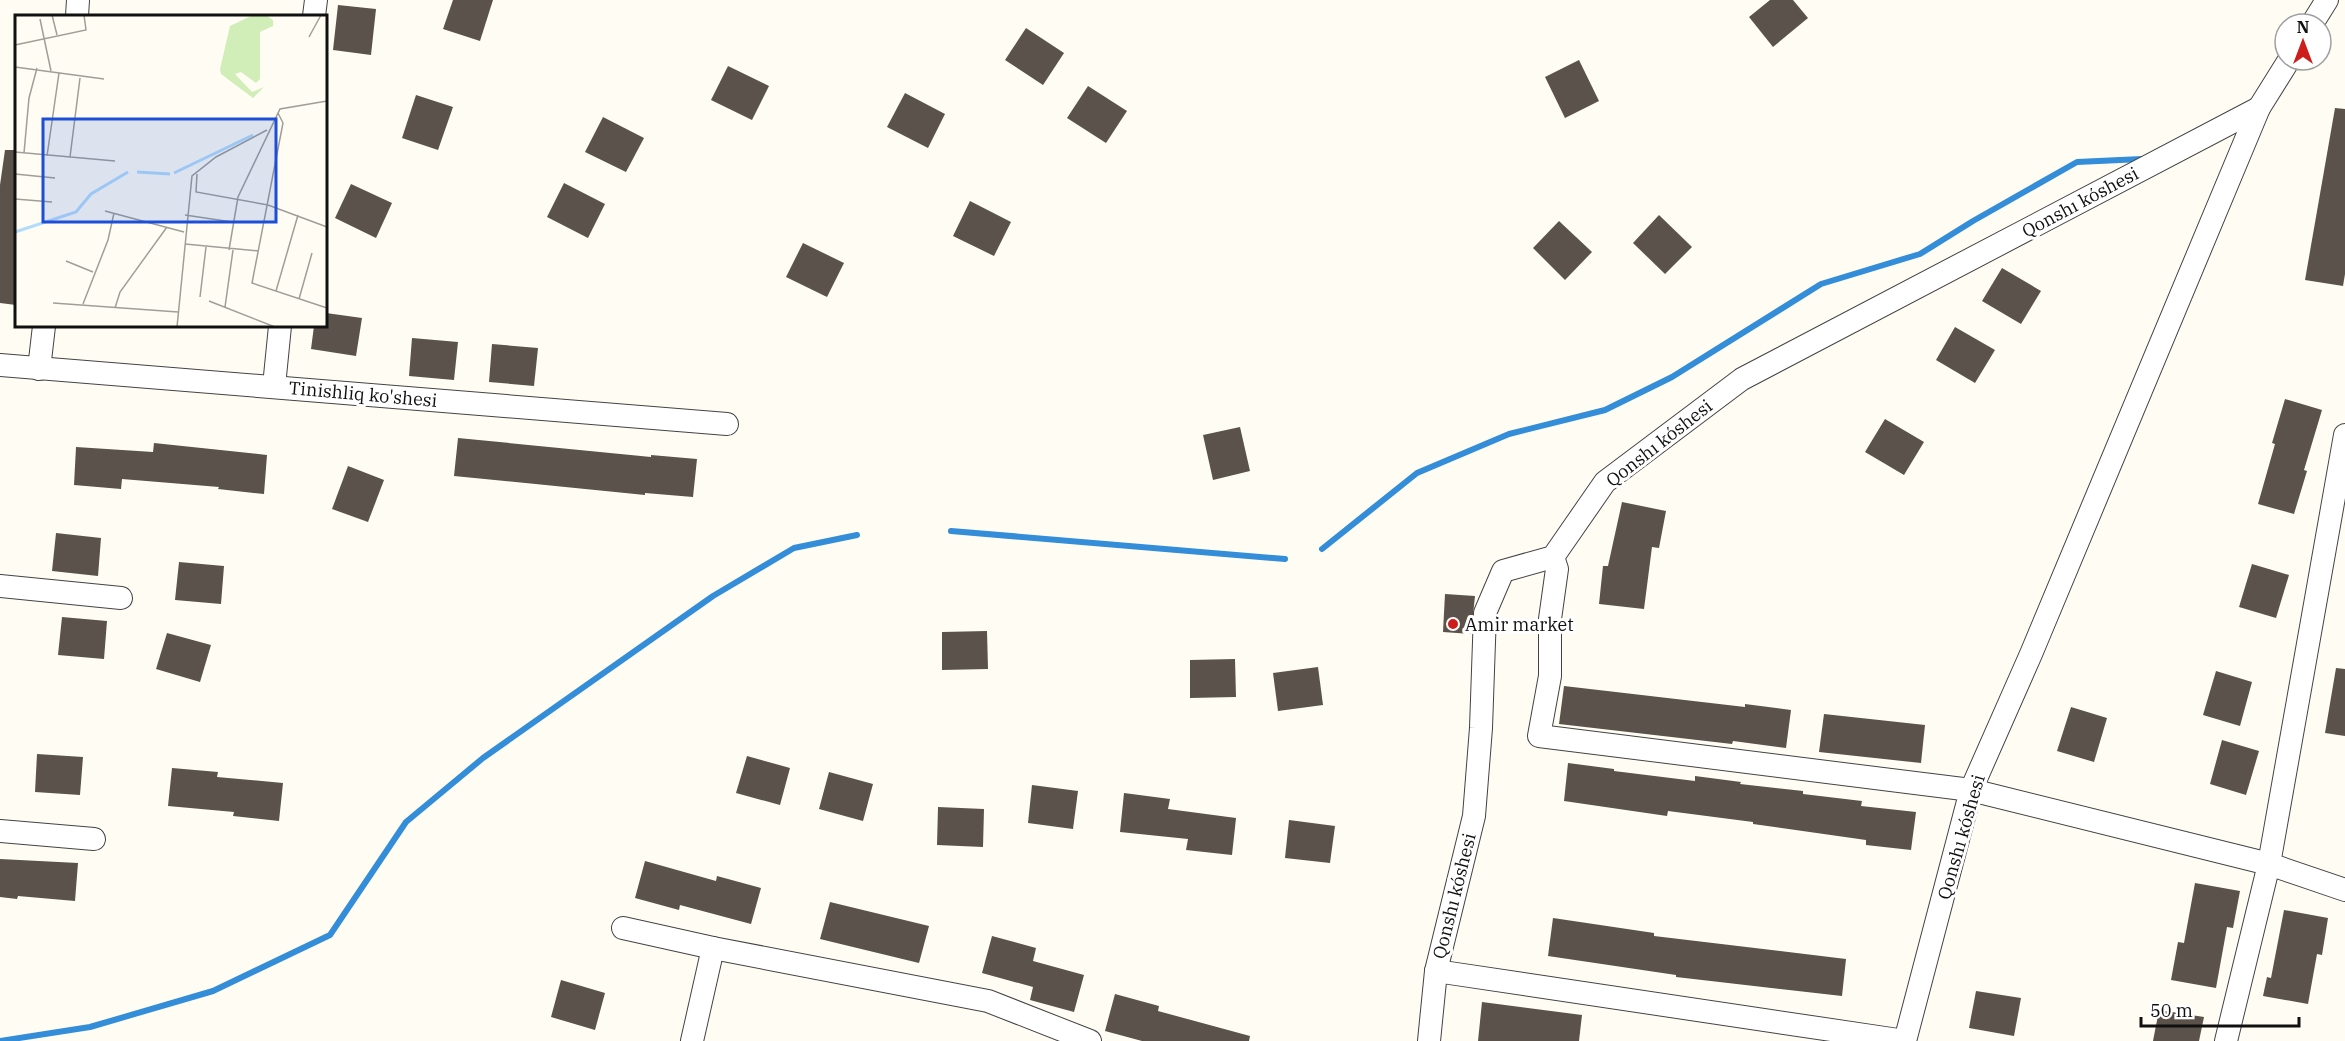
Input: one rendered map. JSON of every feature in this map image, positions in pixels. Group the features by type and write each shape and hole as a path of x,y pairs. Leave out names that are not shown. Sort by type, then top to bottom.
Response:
{"street":[{"path":"77,15 78,0"},
{"path":"314,15 316,0"},
{"name":"Qonshı kóshesi","path":"1905,1041 1971,790 2031,654 2259,108 2282,72"},
{"name":"Qonshı kóshesi","path":"1429,1041 1436,971 1474,816 1481,728 1485,613 1503,572 1552,557 1605,482 1742,379 2259,108"},
{"path":"39,369 44,327"},
{"path":"274,386 280,327"},
{"name":"Tinishliq ko'shesi","path":"0,365 727,424"},
{"path":"2226,1041 2269,864 2345,435"},
{"path":"1552,557 1557,569 1550,619 1550,676 1539,736 1971,790 2269,864 2345,890"},
{"path":"0,586 121,598"},
{"path":"0,831 94,839"},
{"path":"623,928 713,948 988,1001 1090,1041"},
{"path":"692,1041 713,948"},
{"path":"1436,971 1905,1041"}],"building":[{"path":"453,0 493,0 480,41 443,29"},
{"path":"1770,0 1793,0 1808,18 1773,47 1749,17"},
{"path":"338,5 376,9 371,55 333,50"},
{"path":"1026,28 1064,53 1043,85 1005,60"},
{"path":"1579,60 1599,101 1565,118 1545,77"},
{"path":"728,66 769,86 752,120 711,100"},
{"path":"1088,86 1127,111 1106,143 1067,118"},
{"path":"905,93 945,114 928,148 887,127"},
{"path":"416,95 453,107 438,150 402,138"},
{"path":"2335,108 2345,109 2345,274 2343,286 2305,280"},
{"path":"603,117 644,138 626,172 585,152"},
{"path":"5,150 15,150 15,305 0,303 0,185"},
{"path":"564,183 605,204 588,238 547,217"},
{"path":"351,184 392,203 376,238 335,218"},
{"path":"970,201 1011,222 994,256 953,236"},
{"path":"1659,215 1692,247 1665,274 1633,243"},
{"path":"1559,221 1592,252 1565,280 1533,248"},
{"path":"803,243 844,263 827,297 786,277"},
{"path":"2002,268 2041,291 2021,324 1982,301"},
{"path":"327,313 362,318 356,356 311,349 314,327 327,327"},
{"path":"1955,327 1995,350 1975,383 1936,360"},
{"path":"412,338 458,342 454,380 409,376"},
{"path":"492,344 538,348 534,386 489,382"},
{"path":"2285,399 2322,410 2294,514 2258,504"},
{"path":"1885,419 1924,442 1904,475 1865,452"},
{"path":"1240,427 1250,471 1213,480 1203,435"},
{"path":"458,438 651,457 651,455 697,459 693,497 645,493 645,495 454,476"},
{"path":"154,443 267,455 264,494 218,489 219,487 122,479 121,489 74,485 76,447 153,452"},
{"path":"348,466 384,480 368,522 332,509"},
{"path":"1622,502 1666,511 1659,548 1652,547 1644,609 1599,604 1603,566 1608,566"},
{"path":"56,533 101,538 98,576 52,571"},
{"path":"179,562 224,566 221,604 175,600"},
{"path":"2252,564 2289,575 2276,618 2239,607"},
{"path":"1445,594 1475,596 1471,634 1443,632"},
{"path":"62,617 107,621 104,659 58,655"},
{"path":"987,631 988,669 942,670 942,632"},
{"path":"167,633 211,645 200,682 156,669"},
{"path":"1235,659 1236,697 1190,698 1190,660"},
{"path":"1318,667 1323,705 1278,711 1273,673"},
{"path":"2336,668 2345,669 2345,736 2325,733"},
{"path":"2216,671 2252,682 2240,726 2203,715"},
{"path":"1564,686 1745,707 1745,704 1791,710 1786,748 1559,724"},
{"path":"2071,707 2107,718 2094,762 2057,751"},
{"path":"1824,714 1925,725 1921,763 1819,752"},
{"path":"2222,740 2259,751 2246,795 2210,784"},
{"path":"37,754 83,757 80,795 35,792"},
{"path":"747,756 790,768 780,805 736,793"},
{"path":"1568,763 1695,781 1695,776 1741,782 1740,784 1803,791 1803,794 1862,801 1861,806 1916,812 1911,850 1866,845 1866,840 1753,824 1753,822 1668,811 1667,816 1564,801"},
{"path":"172,768 218,772 217,777 283,783 279,821 233,816 234,812 168,806"},
{"path":"829,772 873,784 863,821 819,809"},
{"path":"1032,785 1078,791 1073,829 1028,823"},
{"path":"1124,793 1170,799 1168,809 1236,818 1232,855 1186,850 1188,839 1120,832"},
{"path":"938,807 984,809 983,847 937,845"},
{"path":"1289,820 1335,826 1330,863 1285,858"},
{"path":"0,859 78,863 75,901 18,896 17,899 0,897"},
{"path":"645,861 716,881 717,876 761,888 751,924 680,905 679,910 635,898"},
{"path":"2195,883 2240,891 2233,928 2227,927 2216,988 2171,980 2178,942 2184,943"},
{"path":"830,902 929,926 919,963 820,939"},
{"path":"2284,910 2328,918 2322,955 2317,954 2308,1004 2263,996 2267,977 2271,978"},
{"path":"1553,918 1654,933 1654,936 1846,959 1842,996 1676,977 1676,975 1548,956"},
{"path":"992,936 1036,948 1033,961 1084,975 1074,1012 1030,1000 1033,987 982,973"},
{"path":"561,980 605,993 595,1030 551,1017"},
{"path":"1976,991 2021,998 2014,1036 1969,1028"},
{"path":"1115,994 1159,1006 1158,1011 1250,1036 1249,1041 1142,1041 1105,1031"},
{"path":"1482,1002 1582,1015 1579,1041 1478,1041"},
{"path":"2159,1010 2204,1017 2199,1041 2153,1041"}],"waterway":[{"path":"1322,549 1417,473 1509,434 1605,410 1672,377 1821,284 1920,254 2077,162 2142,159"},
{"path":"951,531 1285,559"},
{"path":"0,1041 90,1027 213,991 330,935 406,822 483,758 713,596 794,548 857,535"}],"place":[{"name":"Amir market","path":"1453,624"}]}
